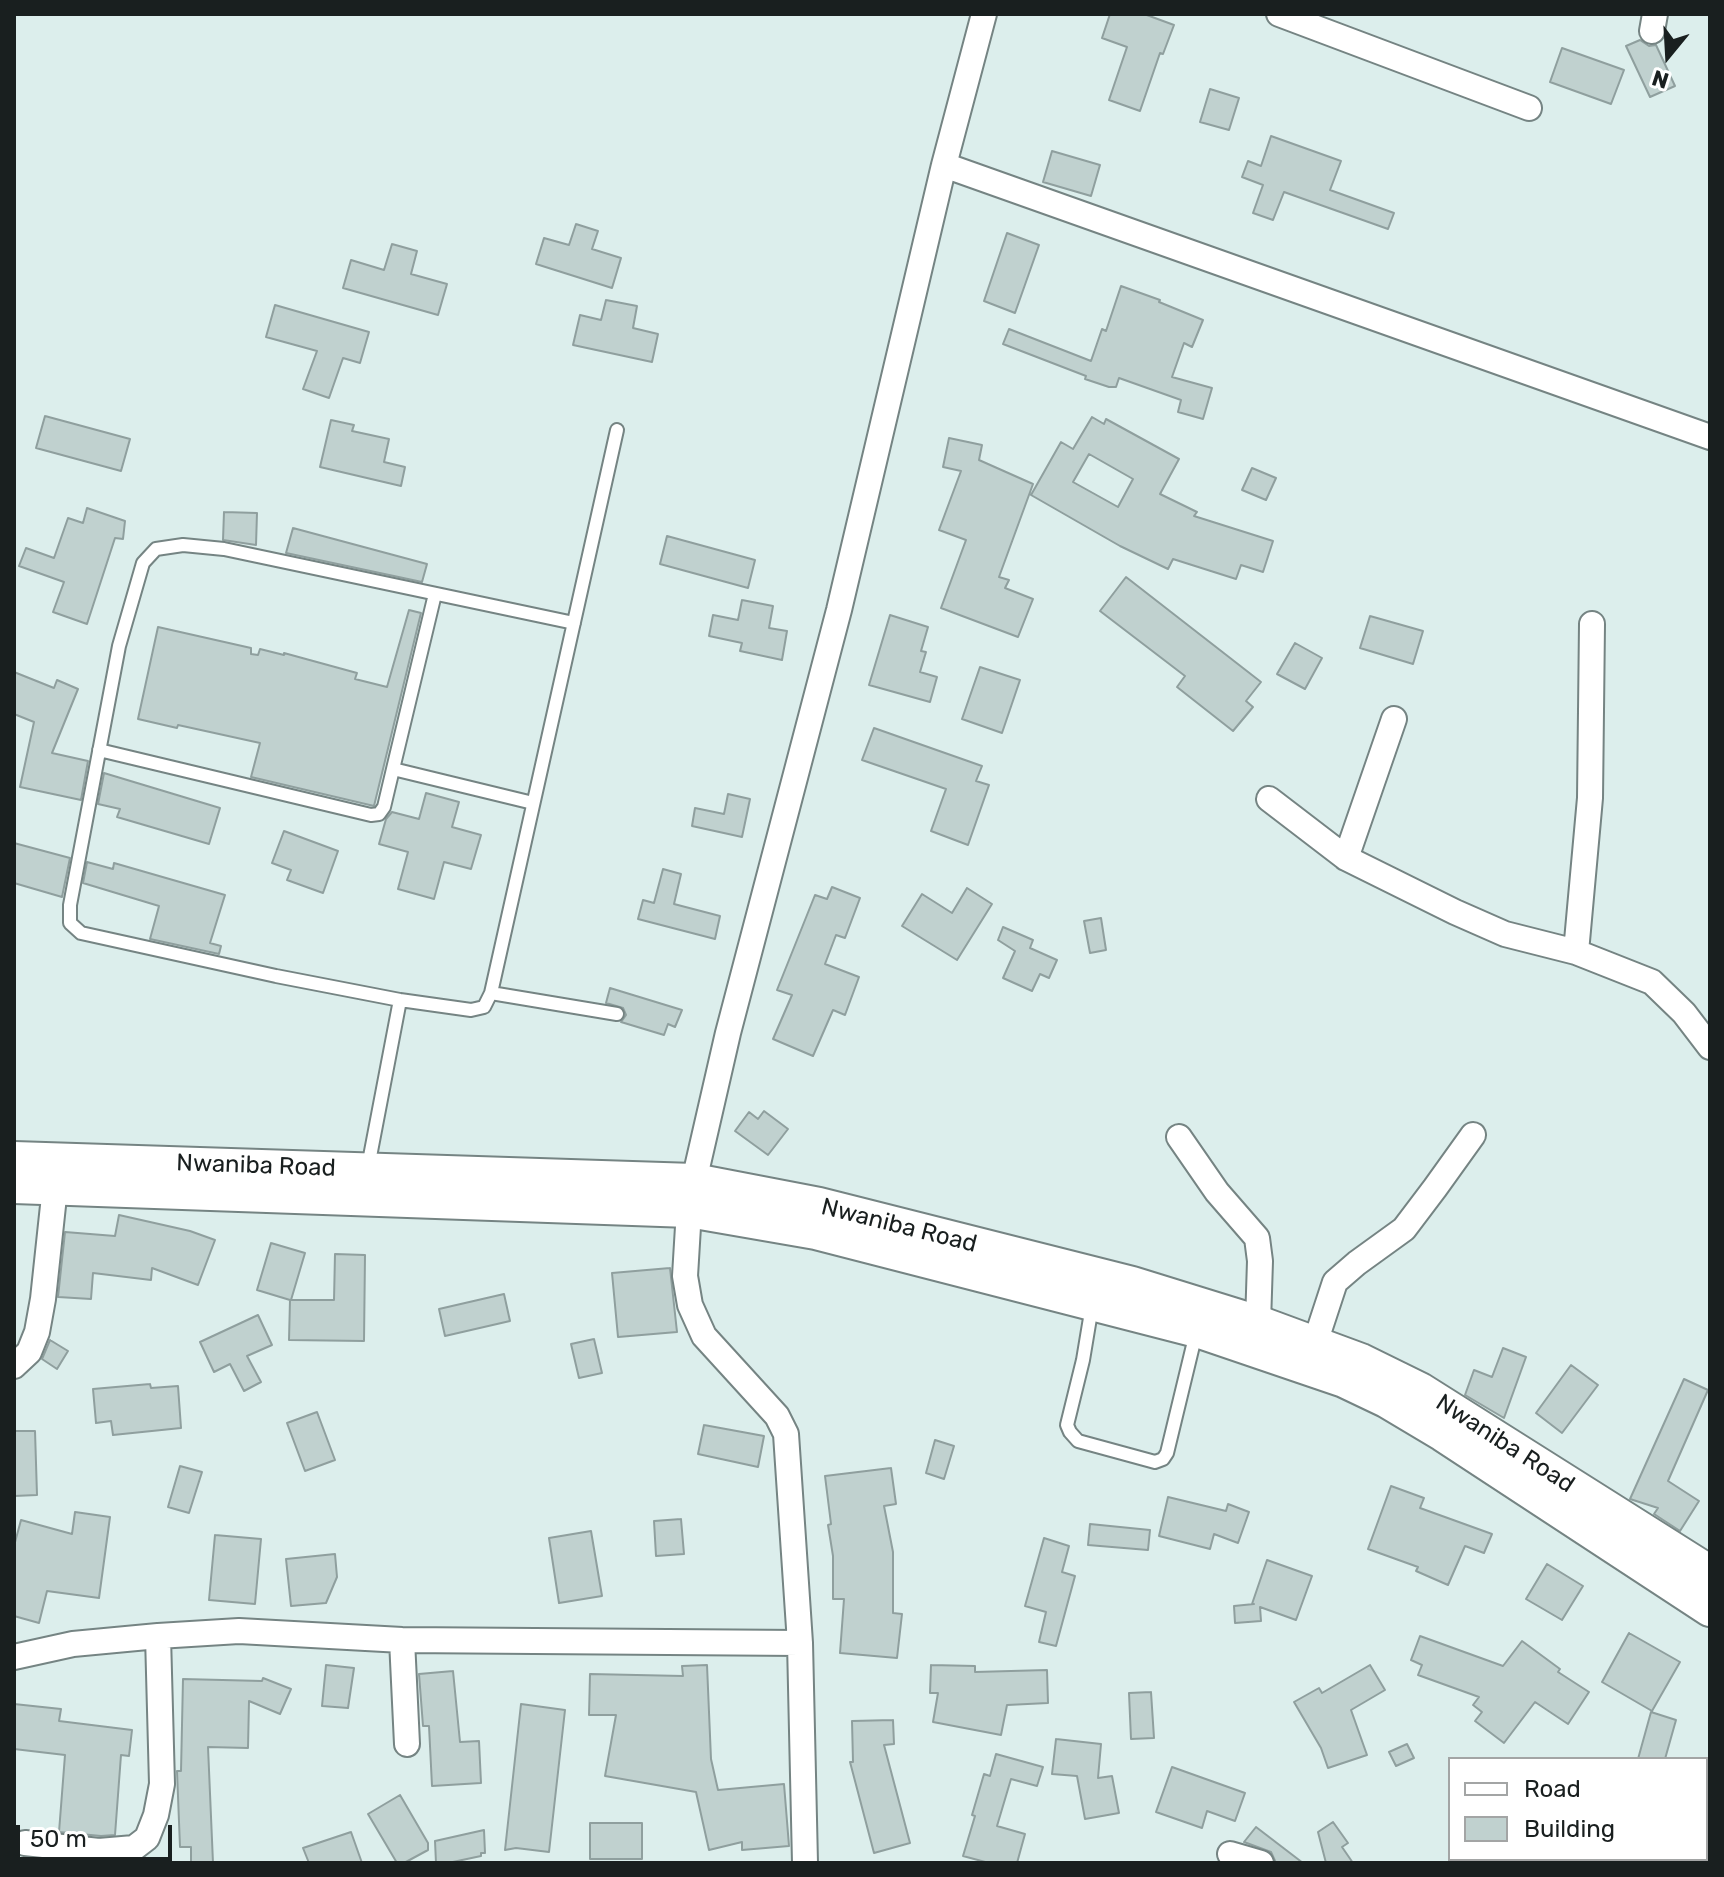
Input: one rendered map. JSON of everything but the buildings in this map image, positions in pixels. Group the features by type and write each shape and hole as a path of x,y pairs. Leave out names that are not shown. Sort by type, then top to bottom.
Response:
{"main road":[{"name":"Nwaniba Road","path":"14,1159 368,1170 692,1195 849,1212 1132,1284 1258,1323 1361,1361 1420,1390 1710,1573"},
{"path":"14,1186 692,1195 816,1232 1197,1330 1344,1380 1386,1400 1443,1434 1710,1609"}],"street":[{"path":"1279,14 1529,108"},
{"path":"805,1863 800,1643 786,1434 777,1416 704,1336 690,1305 685,1276 692,1195 728,1033 839,610 976,17"},
{"path":"944,165 1710,437"},
{"path":"1576,952 1590,798 1592,624"},
{"path":"1346,858 1394,719"},
{"path":"1269,799 1346,858 1505,934 1576,952 1652,982 1684,1013 1710,1047"},
{"path":"1315,1343 1335,1282 1404,1229 1473,1135"},
{"path":"1179,1137 1217,1192 1257,1238 1260,1261 1258,1323"},
{"path":"14,1366 29,1352 37,1332 55,1187"},
{"path":"14,1657 73,1644 239,1631 402,1640 800,1643"},
{"path":"25,1843 99,1851 134,1848 147,1838 156,1815 162,1784 158,1636"},
{"path":"402,1640 407,1744"},
{"path":"1230,1854 1261,1863"}],"lane":[{"path":"574,623 224,549 183,545 156,549 143,563 119,646 70,905 70,923 81,933 276,976 400,1000 471,1010 484,1007 491,993 533,803 574,623 617,430"},
{"path":"99,750 371,815 379,814 384,807 435,594"},
{"path":"393,769 533,803"},
{"path":"491,993 617,1014"},
{"path":"368,1170 400,1000"},
{"path":"1093,1303 1067,1425 1078,1441 1155,1462 1167,1453 1197,1330"}]}
